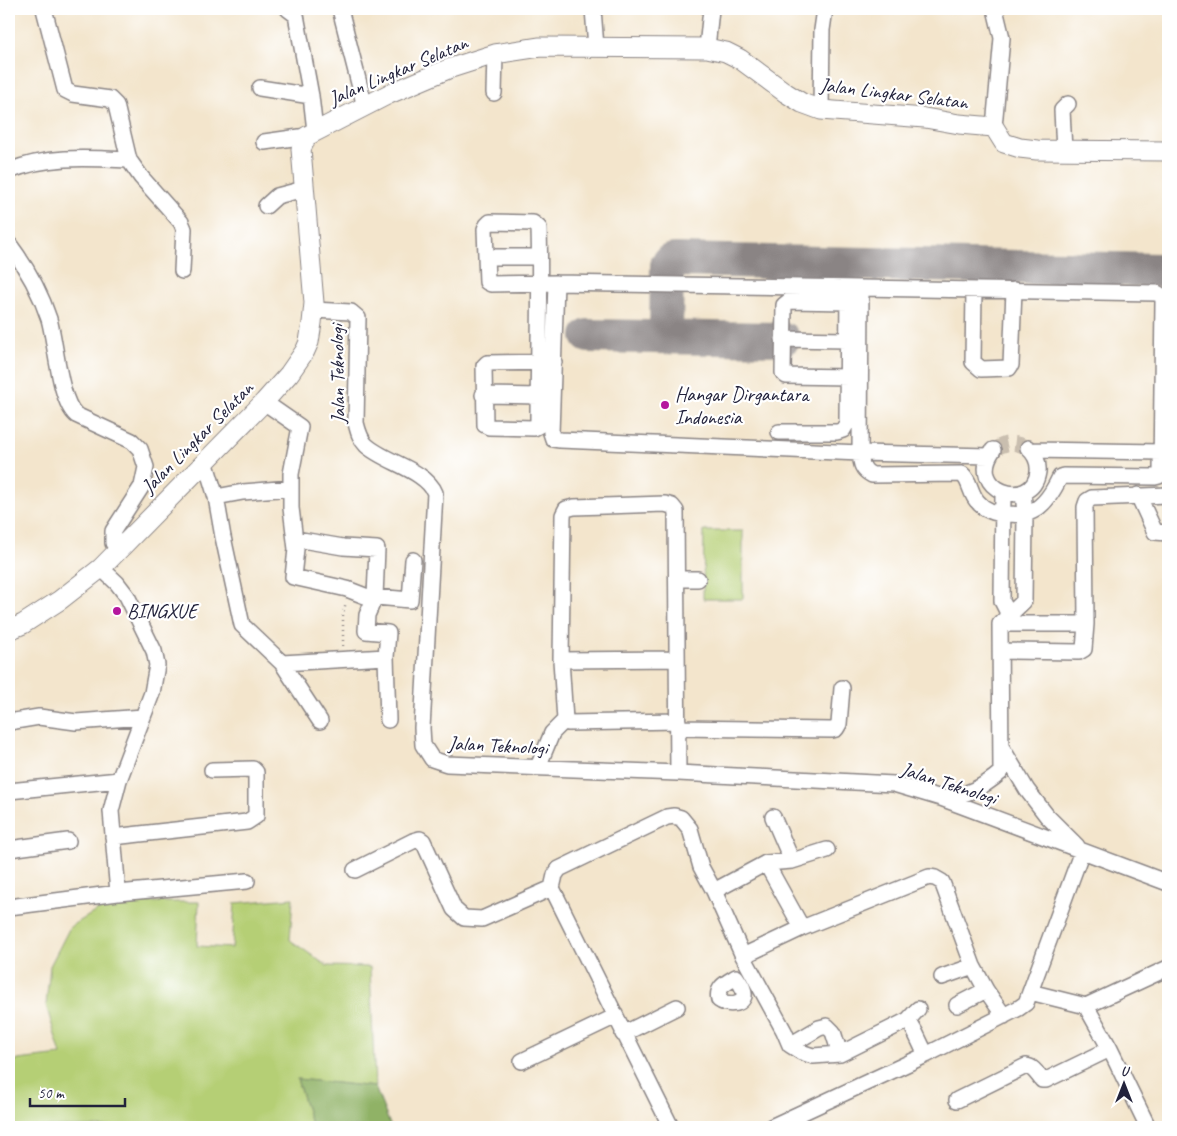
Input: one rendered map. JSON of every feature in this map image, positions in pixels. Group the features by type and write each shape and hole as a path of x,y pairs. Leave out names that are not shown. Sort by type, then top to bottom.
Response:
{"main road":[{"name":"Jalan Lingkar Selatan","path":"9,630 23,624 60,600 101,568 264,402 289,374 305,351 310,342 313,310 301,149 311,133 389,94 448,69 495,54 540,47 707,48 726,52 740,59 786,93 802,103 821,110 925,118 959,124 994,127"},
{"path":"994,127 1004,143 1020,148 1064,151 1168,151"}],"street":[{"path":"44,9 65,90 73,94 110,99 116,105 129,160 141,177 181,222 184,229 182,271"},
{"path":"264,142 311,133 311,96 296,15 288,9"},
{"path":"340,9 365,107"},
{"path":"594,9 596,47"},
{"path":"707,48 711,9"},
{"path":"821,110 822,30 825,9"},
{"path":"994,127 1002,38 995,9"},
{"path":"494,93 495,54"},
{"path":"260,88 311,96"},
{"path":"1064,151 1062,110 1068,104"},
{"path":"9,171 40,161 58,158 129,160"},
{"path":"266,206 277,196 304,189"},
{"path":"554,362 538,361 487,363 484,366 485,425 489,427 534,428 538,426 538,361 540,283 537,226 532,223 495,222 487,225 485,229 487,282 491,284 540,283 556,283 852,293 1014,290 1157,293 1162,296 1163,301 1161,472 1159,476 1063,476 1060,477 1046,500 1025,514 1002,514 987,510 977,501 971,492 966,477 962,474 872,475 865,471 861,463 860,453 852,293"},
{"path":"9,244 22,261 39,291 54,338 66,398 71,411 132,441 140,449 146,467 145,480 113,531 113,543 119,548"},
{"path":"486,257 540,257"},
{"path":"556,283 551,433 554,439 860,453 991,453 986,470 988,478 996,489 1013,494 1023,492 1033,484 1038,473 1037,461 1029,449 1161,452"},
{"path":"974,290 973,362 981,369 1009,368 1011,365 1014,290"},
{"path":"848,377 786,376 783,373 784,305 789,302 852,293"},
{"path":"779,432 837,432 843,430 847,423 847,340 852,293"},
{"name":"Jalan Teknologi","path":"313,310 351,312 358,318 356,423 358,432 366,445 429,482 436,493 422,728 423,745 432,759 447,764 894,784 941,798 1168,883"},
{"path":"783,338 847,340"},
{"path":"484,395 538,396"},
{"path":"264,402 300,427 291,488 291,508 296,539 293,577 349,590 359,595 410,600 413,560"},
{"path":"205,461 216,497 242,625 282,663 320,720"},
{"path":"216,497 243,492 291,488"},
{"path":"941,798 962,796 987,783 1002,772 1001,650 1004,620 1007,611 1002,601 1002,492"},
{"path":"1004,620 1024,601 1025,514 1023,492"},
{"path":"1138,495 1155,532 1168,533"},
{"path":"1001,650 1079,652 1084,649 1086,624 1085,507 1087,501 1092,498 1168,495"},
{"path":"538,768 552,733 565,720 562,660 562,515 566,509 574,507 665,504 672,506 676,511 678,773"},
{"path":"296,539 343,547 377,549 375,597 367,615 366,631 388,633 386,658 388,720"},
{"path":"101,568 127,596 154,651 157,665 144,717 119,780 111,811 118,893"},
{"path":"677,579 698,579"},
{"path":"1002,601 1024,601"},
{"path":"1004,620 1086,624"},
{"path":"282,663 386,658"},
{"path":"562,660 677,659"},
{"path":"565,720 568,723 832,730 836,729 839,724 842,688"},
{"path":"9,722 39,717 76,722 144,717"},
{"path":"771,1127 926,1055 1026,1003 1082,851 1047,816 1001,748"},
{"path":"113,837 253,820 256,816 256,772 253,769 212,770"},
{"path":"9,791 119,780"},
{"path":"671,1127 614,1017 552,888 554,875 559,870 667,817 681,818 690,829 701,867 751,972 790,1045 801,1052 813,1056 840,1054 913,1015 915,1032 926,1055"},
{"path":"773,817 792,861"},
{"path":"355,870 420,839 423,841 454,909 464,918 472,919 482,919 552,888"},
{"path":"9,849 68,841"},
{"path":"714,891 766,863 792,861 827,850"},
{"path":"766,863 802,928"},
{"path":"743,956 802,928 929,877 935,878 942,882 973,966 986,990 1004,1016"},
{"path":"9,907 118,893 247,881"},
{"path":"942,977 973,966"},
{"path":"1030,992 1086,1006 1168,968"},
{"path":"736,977 751,972"},
{"path":"958,1006 986,990"},
{"path":"623,1034 677,1006"},
{"path":"1086,1006 1110,1049 1148,1127"},
{"path":"522,1061 614,1017"},
{"path":"790,1045 819,1028 828,1026 833,1032 840,1054"},
{"path":"957,1100 1026,1066 1034,1070 1042,1080 1046,1080 1110,1049"}],"path":[{"path":"342,660 343,614 349,590"}],"green space":[{"path":"704,531 743,531 743,599 703,599"},
{"path":"293,898 290,940 327,966 370,967 375,1087 297,1079 312,1127 9,1127 9,1061 61,1055 46,1005 50,966 70,927 111,902 199,902 197,946 232,948 235,903"},
{"path":"297,1079 375,1087 391,1127 312,1127"}],"taxiway":[{"path":"666,337 667,265 670,261 675,260 1161,270"},
{"path":"588,336 783,339"}],"tunnel":[{"path":"993,450 1010,443 1028,448"}],"place":[{"name":"Hangar Dirgantara Indonesia","path":"665,405"},
{"name":"BINGXUE","path":"117,611"}]}
